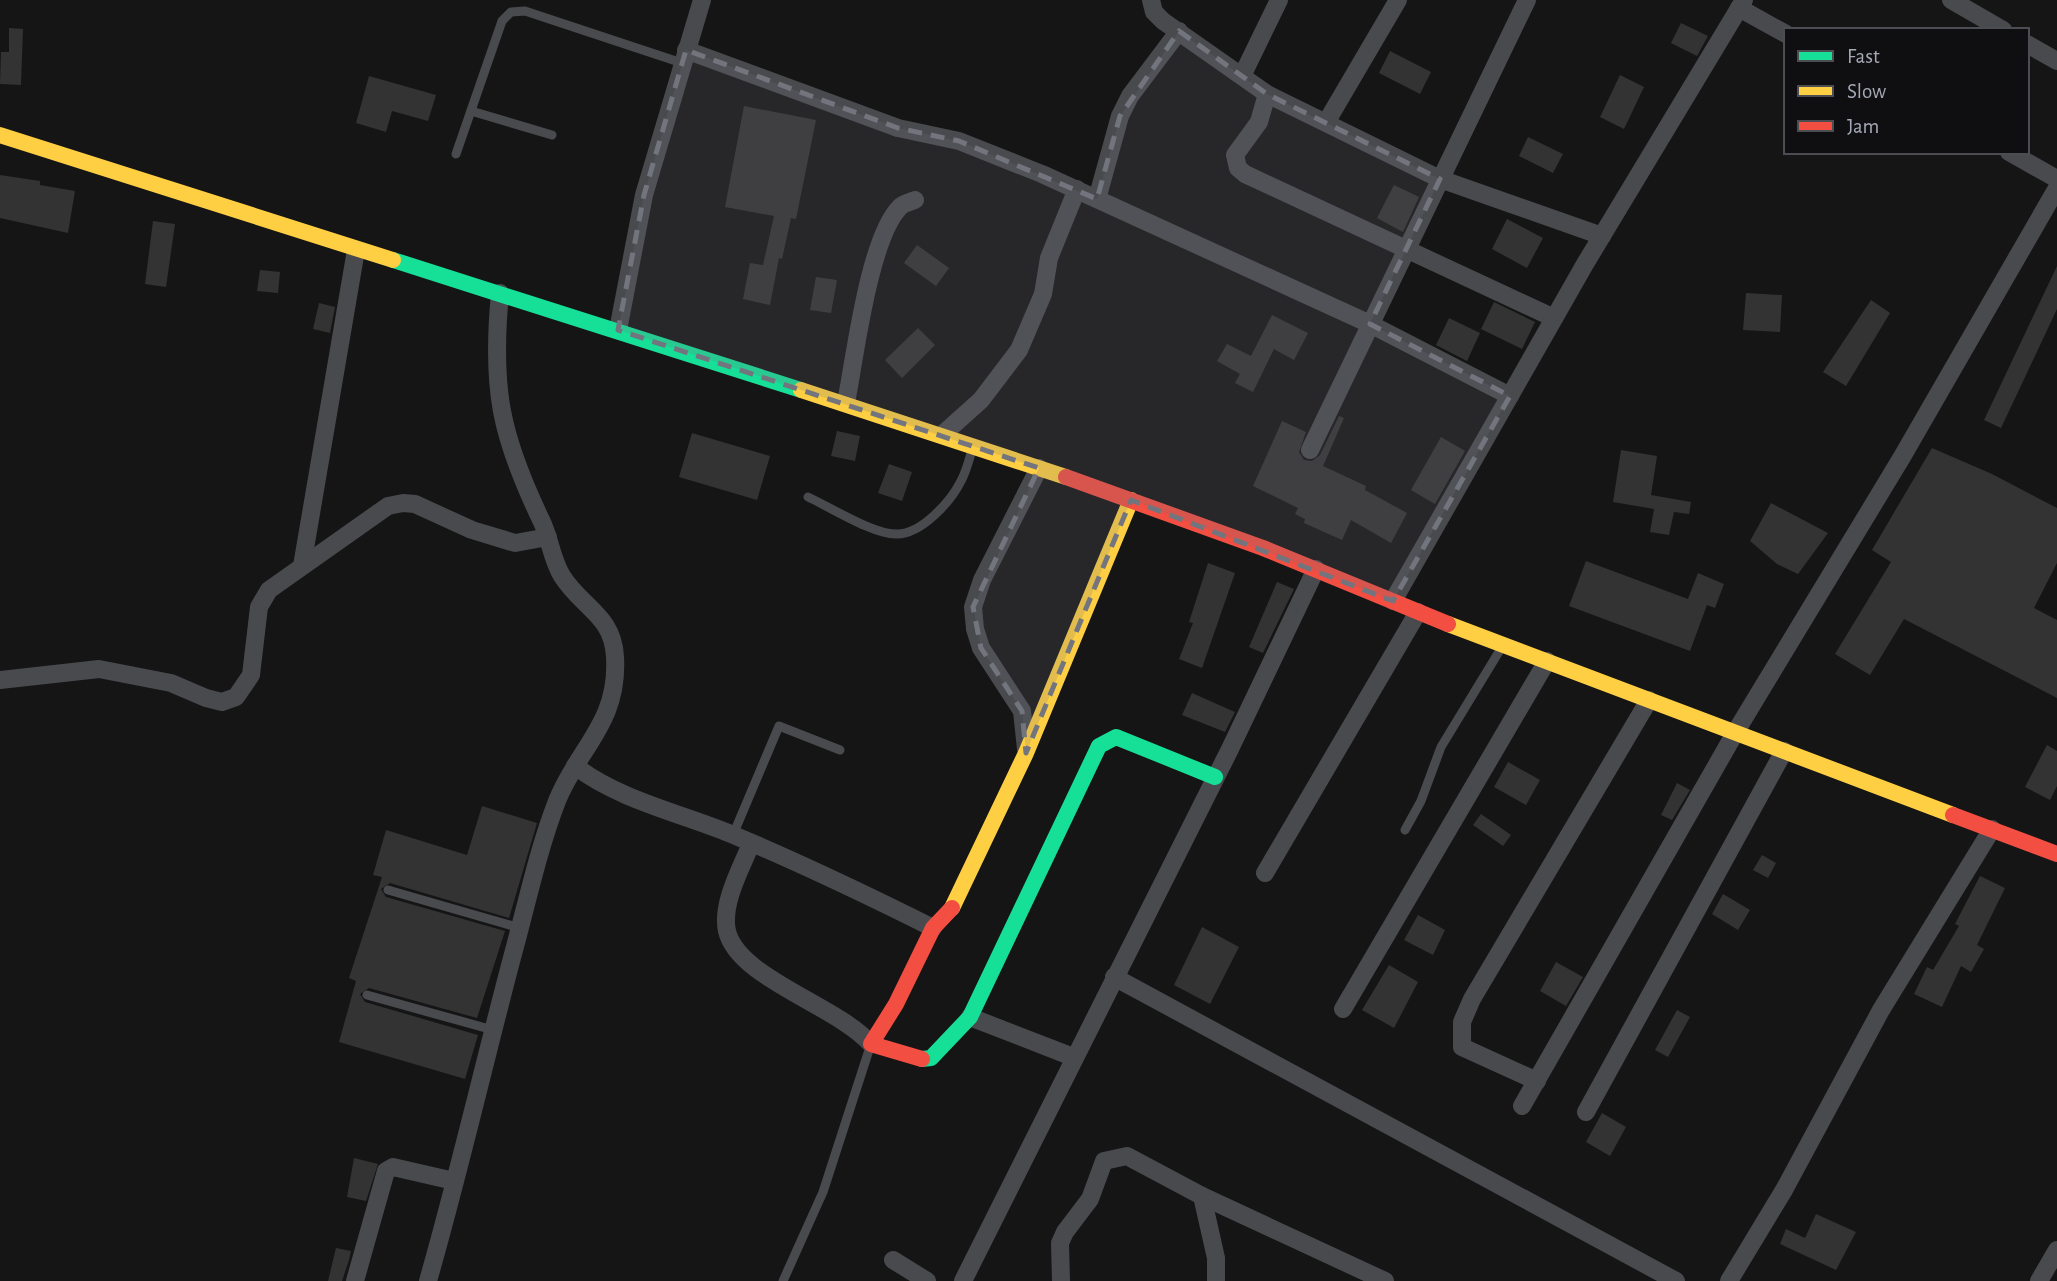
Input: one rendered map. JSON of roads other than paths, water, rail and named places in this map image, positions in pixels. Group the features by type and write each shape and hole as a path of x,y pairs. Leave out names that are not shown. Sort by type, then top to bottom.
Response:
{"main road":[{"path":"0,135 974,445 1316,569 1503,646 2057,854"},
{"path":"1131,500 1026,753 964,889 947,917 933,928 897,1004 871,1044 922,1059 931,1058 970,1017 1099,746 1116,737 1215,778"}],"street":[{"path":"618,330 644,195 702,0"},
{"path":"1150,0 1154,12 1268,94 1440,179 1602,236"},
{"path":"1243,74 1279,0"},
{"path":"1327,121 1398,0"},
{"path":"1310,450 1527,0"},
{"path":"1951,0 1977,6 2001,28"},
{"path":"1393,601 1554,318 1741,4 1784,33"},
{"path":"1097,199 1120,116 1130,96 1179,31"},
{"path":"2029,45 2057,61"},
{"path":"684,57 898,128 959,141 1076,189 1370,324 1510,396"},
{"path":"1268,94 1259,122 1235,155 1238,169 1554,318"},
{"path":"2013,154 2057,179"},
{"path":"1522,1106 1735,733 1902,457 2057,188"},
{"path":"942,435 981,400 1018,350 1043,294 1048,258 1076,189"},
{"path":"846,404 877,251 890,222 902,205 915,200"},
{"path":"302,566 356,250"},
{"path":"428,1281 520,928 556,804 575,766 594,741 607,711 616,661 614,640 601,615 580,597 562,575 513,458 498,399 496,342 500,293"},
{"path":"1026,753 1022,711 981,648 975,629 973,607 982,580 1039,468"},
{"path":"0,680 99,669 171,683 205,698 222,702 236,697 251,676 259,607 269,590 388,506 415,504 472,530 515,543 548,537"},
{"path":"963,1281 1215,778 1316,569"},
{"path":"1265,873 1418,612"},
{"path":"1343,1009 1547,661"},
{"path":"1537,1081 1462,1047 1462,1022 1496,955 1649,700"},
{"path":"1587,1112 1784,751"},
{"path":"575,766 589,777 626,794 733,835 933,928"},
{"path":"1729,1281 1784,1190 1881,1010 1992,829"},
{"path":"751,844 728,908 726,929 732,943 743,961 834,1013 857,1028 871,1044"},
{"path":"1114,977 1676,1281"},
{"path":"970,1017 1073,1057"},
{"path":"1062,1281 1060,1243 1065,1232 1090,1199 1104,1161 1127,1156 1202,1196 1385,1281"},
{"path":"355,1281 386,1171 393,1167 454,1181"},
{"path":"1202,1196 1216,1258 1216,1281"},
{"path":"2039,1281 2057,1250"},
{"path":"893,1260 927,1281"}],"lane":[{"path":"456,154 502,21 511,12 525,11 684,57"},
{"path":"471,111 552,135"},
{"path":"808,497 881,530 897,534 911,531 925,523 961,482 974,445"},
{"path":"1405,830 1421,801 1441,747 1503,646"},
{"path":"733,835 779,726 840,750"},
{"path":"388,890 520,928"},
{"path":"367,995 493,1030"},
{"path":"783,1281 823,1192 871,1044"}]}
